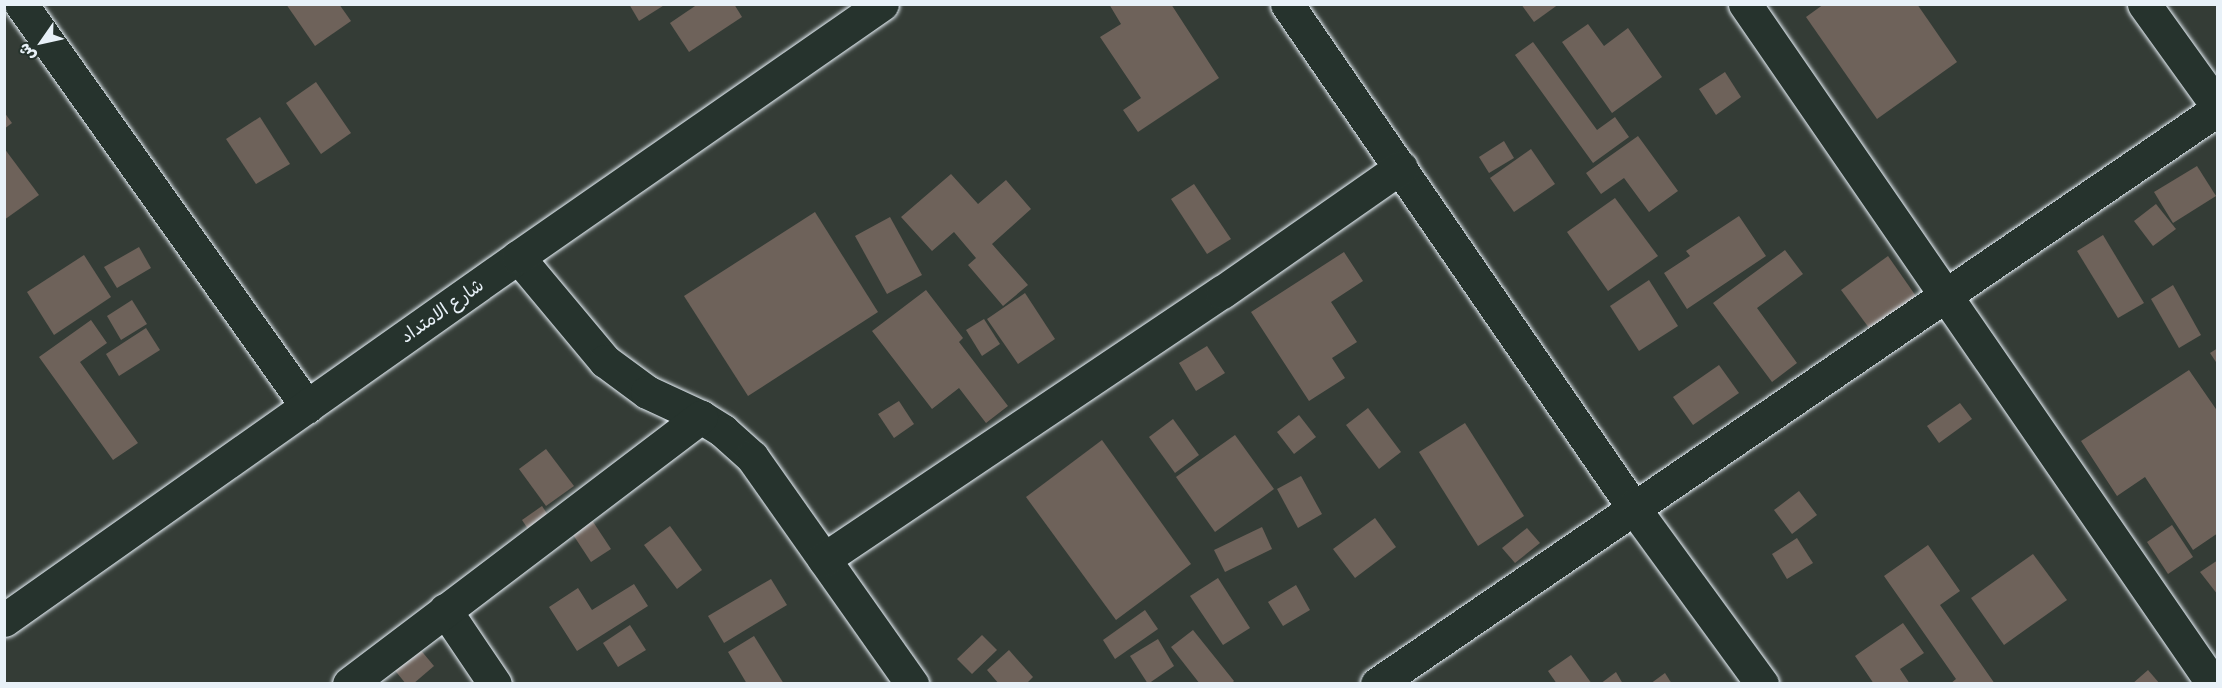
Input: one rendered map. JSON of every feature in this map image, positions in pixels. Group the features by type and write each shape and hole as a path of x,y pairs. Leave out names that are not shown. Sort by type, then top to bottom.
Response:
{"street":[{"path":"21,4 307,407"},
{"path":"1287,4 1633,507 1762,684"},
{"path":"1745,4 2213,684"},
{"path":"1377,684 2217,108 2144,4"},
{"name":"شارع الامتداد","path":"7,614 307,407 872,7"},
{"path":"824,559 1222,292 1401,167"},
{"path":"518,257 605,361 647,392 701,417 723,431 752,457 912,684"},
{"path":"349,684 701,417"},
{"path":"445,610 495,684"}],"building":[{"path":"286,4 339,4 351,21 315,46"},
{"path":"629,4 666,4 639,21"},
{"path":"698,4 734,4 742,17 689,52 670,23"},
{"path":"1109,4 1171,4 1219,78 1138,132 1123,110 1141,98 1100,37 1121,24"},
{"path":"1521,4 1559,4 1534,22"},
{"path":"1824,4 1917,4 1957,62 1877,119 1806,17"},
{"path":"1588,24 1604,46 1628,28 1662,77 1612,113 1562,42"},
{"path":"1533,42 1597,130 1615,117 1629,137 1593,163 1515,55"},
{"path":"1725,72 1741,97 1716,115 1699,89"},
{"path":"316,82 351,133 321,154 286,103"},
{"path":"4,112 12,123 4,129"},
{"path":"260,117 290,164 256,184 226,139"},
{"path":"1638,136 1678,191 1649,212 1624,178 1601,194 1586,173"},
{"path":"1504,141 1514,158 1489,173 1479,157"},
{"path":"4,148 39,195 4,220"},
{"path":"1531,149 1555,184 1514,212 1490,178"},
{"path":"2197,166 2216,196 2173,223 2154,192"},
{"path":"951,174 978,204 1006,180 1031,209 992,244 1028,285 1003,306 968,265 976,258 954,232 932,251 901,217"},
{"path":"1194,184 1231,239 1207,254 1171,199"},
{"path":"1615,198 1658,256 1608,291 1567,232"},
{"path":"2156,204 2176,229 2153,246 2134,221"},
{"path":"815,212 878,312 748,396 684,296"},
{"path":"1739,216 1766,256 1687,309 1664,273 1690,256 1686,251"},
{"path":"890,217 922,275 887,294 855,236"},
{"path":"2103,235 2144,303 2118,318 2077,251"},
{"path":"139,247 151,268 117,288 104,267"},
{"path":"1785,250 1803,274 1757,308 1797,363 1772,382 1713,303"},
{"path":"1344,252 1363,281 1331,302 1357,342 1332,358 1345,378 1309,401 1251,312"},
{"path":"84,255 111,297 54,335 27,292"},
{"path":"1888,256 1918,299 1872,332 1841,290"},
{"path":"1649,280 1678,326 1639,351 1610,306"},
{"path":"2173,285 2201,335 2179,348 2151,299"},
{"path":"926,290 963,338 959,342 1008,406 986,423 959,388 932,409 872,331"},
{"path":"1025,293 1055,339 1018,364 987,319"},
{"path":"132,300 147,324 121,340 107,316"},
{"path":"984,319 1000,344 982,356 966,330"},
{"path":"91,320 107,343 80,362 138,443 113,460 39,357"},
{"path":"146,328 160,350 119,376 106,354"},
{"path":"1207,346 1225,373 1196,391 1179,363"},
{"path":"2218,348 2218,365 2210,353"},
{"path":"1719,365 1739,393 1693,425 1673,397"},
{"path":"2189,370 2218,412 2218,533 2193,550 2145,477 2117,496 2081,441"},
{"path":"899,401 914,424 894,438 878,414"},
{"path":"1960,403 1972,419 1939,443 1927,426"},
{"path":"1368,408 1401,452 1379,469 1346,425"},
{"path":"1299,415 1316,437 1294,454 1277,432"},
{"path":"1173,419 1199,455 1175,473 1149,437"},
{"path":"1465,423 1524,516 1478,546 1419,452"},
{"path":"1235,435 1274,489 1215,532 1176,477"},
{"path":"1102,440 1191,564 1116,620 1026,497"},
{"path":"546,449 574,486 546,506 519,469"},
{"path":"1301,476 1322,514 1298,528 1277,489"},
{"path":"1799,491 1817,515 1792,534 1774,510"},
{"path":"542,506 558,530 538,544 522,520"},
{"path":"584,508 611,549 591,562 564,521"},
{"path":"1375,518 1396,547 1355,578 1333,549"},
{"path":"2172,525 2193,557 2168,574 2147,542"},
{"path":"670,526 702,570 677,589 644,545"},
{"path":"1262,527 1272,549 1225,572 1214,550"},
{"path":"1527,528 1540,543 1515,563 1502,548"},
{"path":"1797,538 1813,563 1787,579 1772,554"},
{"path":"1928,545 1960,591 1940,605 1995,684 1950,684 1956,679 1884,576"},
{"path":"2033,554 2067,600 2004,645 1971,598"},
{"path":"2218,560 2218,595 2200,572"},
{"path":"1218,578 1250,628 1223,645 1190,596"},
{"path":"771,579 787,605 724,643 708,616"},
{"path":"634,584 648,606 577,651 549,607 578,588 592,610"},
{"path":"1296,585 1310,610 1283,626 1268,602"},
{"path":"1145,610 1158,629 1115,659 1103,640"},
{"path":"1903,623 1924,653 1900,669 1910,684 1874,684 1855,656"},
{"path":"630,625 646,650 618,667 603,643"},
{"path":"1193,630 1234,681 1231,684 1200,684 1171,647"},
{"path":"982,635 997,650 972,674 957,659"},
{"path":"754,636 784,684 747,684 728,652"},
{"path":"1158,639 1174,666 1148,684 1130,656"},
{"path":"419,648 434,666 413,684 406,684 393,668"},
{"path":"1009,650 1033,677 1026,684 999,684 987,670"},
{"path":"1571,655 1592,684 1557,684 1548,671"},
{"path":"2148,670 2160,684 2132,684"},
{"path":"1616,672 1623,684 1600,684"},
{"path":"1665,673 1672,684 1650,684"}]}
